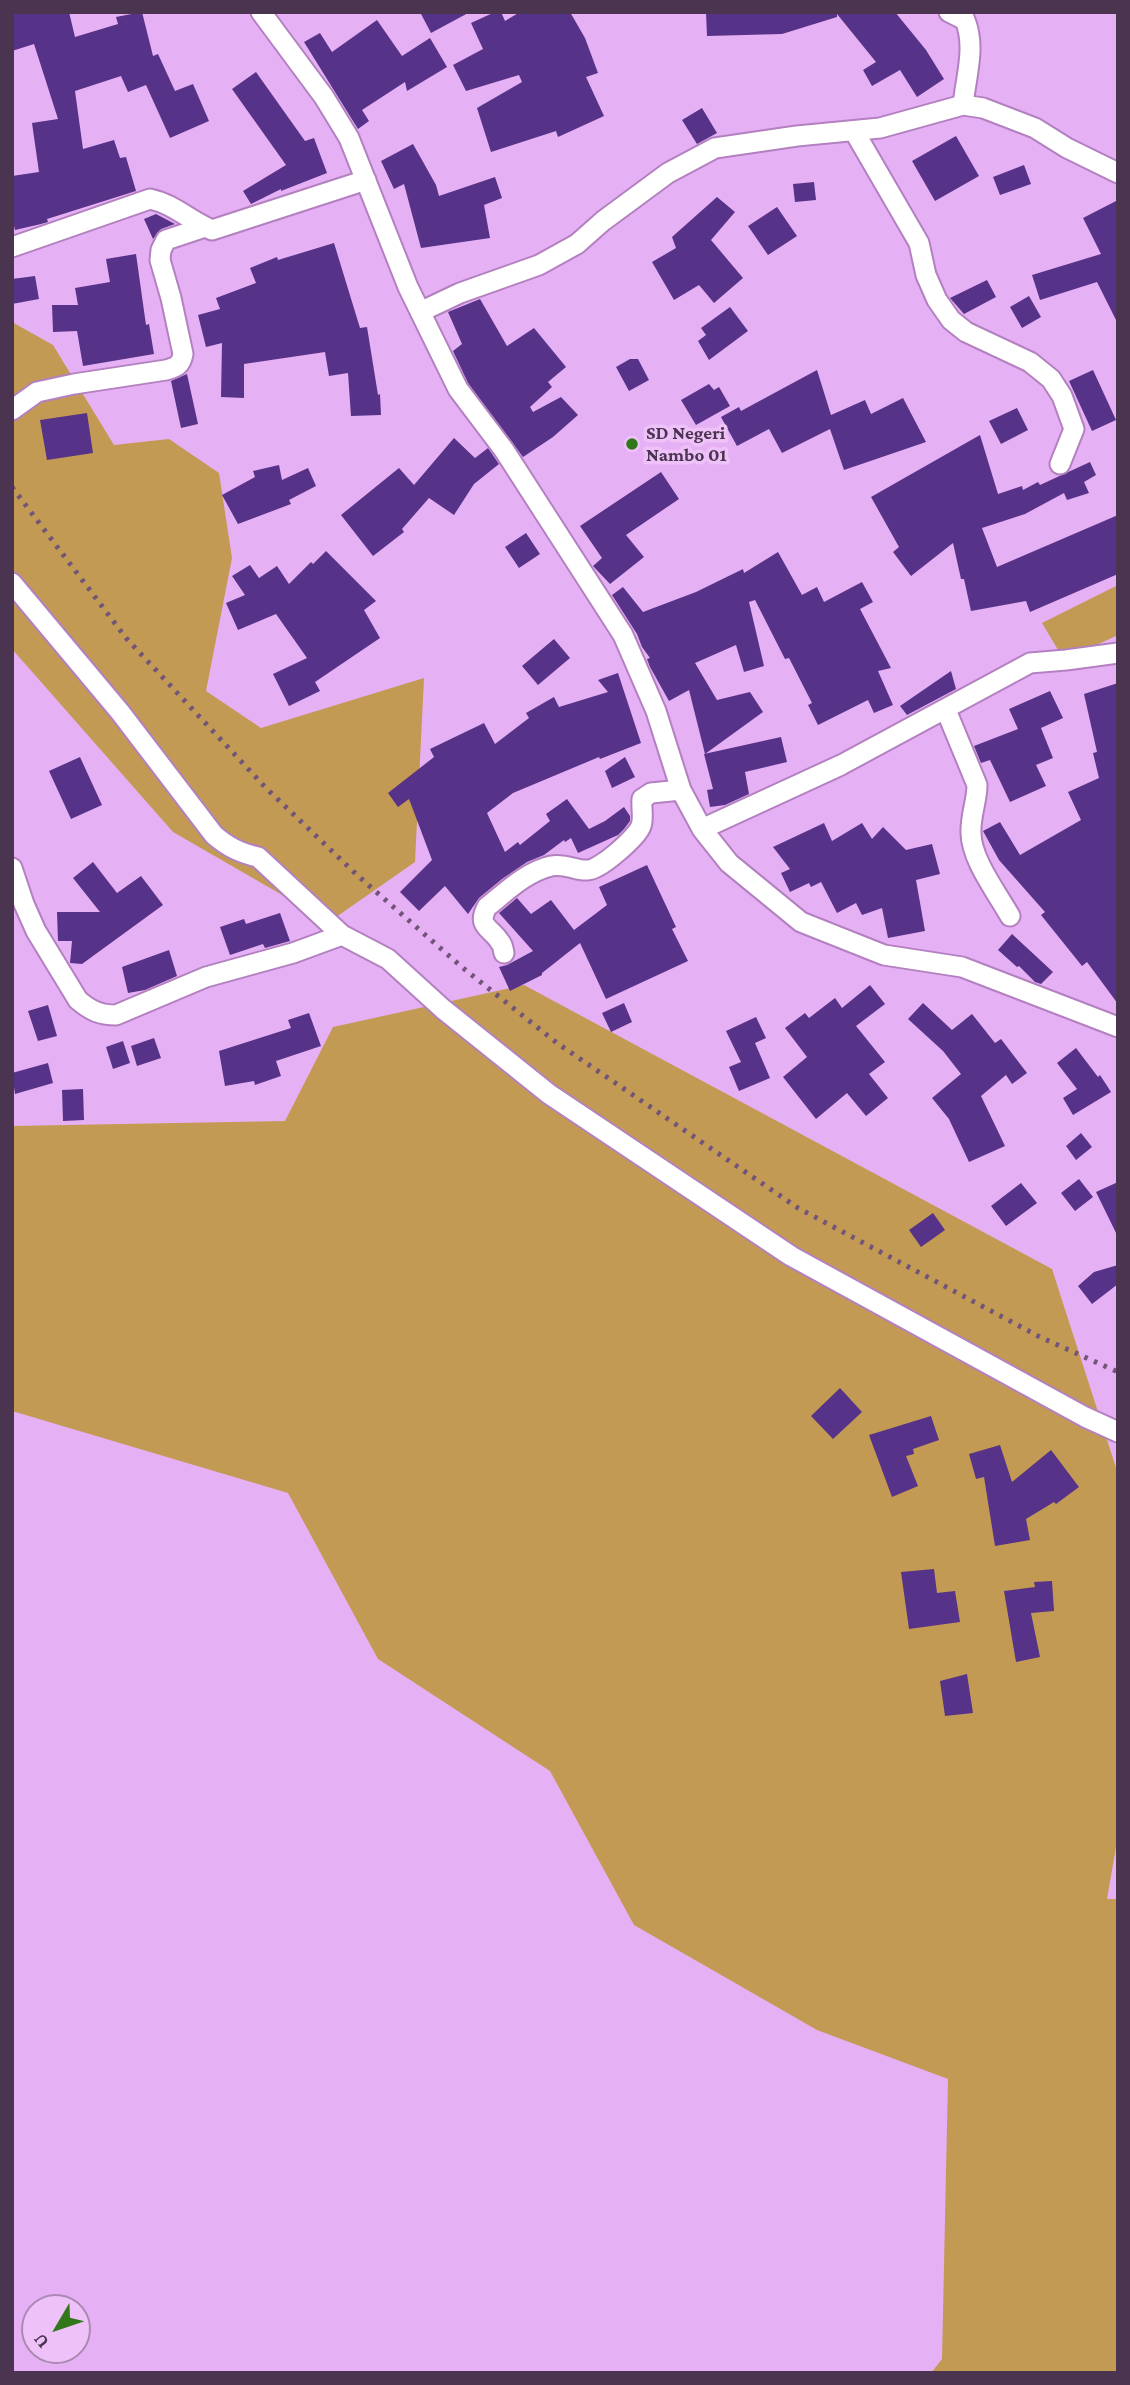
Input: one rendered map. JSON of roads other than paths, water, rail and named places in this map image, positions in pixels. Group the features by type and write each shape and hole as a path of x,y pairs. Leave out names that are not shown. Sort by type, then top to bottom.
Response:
{"street":[{"path":"261,12 324,97 349,138 420,313 458,388 505,450 623,635 656,711 681,790 702,829 729,863 802,922 884,955 962,967 1118,1027"},
{"path":"949,12 965,20 971,35 964,105"},
{"path":"420,313 460,293 539,265 577,244 668,173 715,148 797,135 880,128 964,105 983,108 1035,128 1067,148 1118,173"},
{"path":"853,131 919,243 926,275 937,300 951,320 966,332 1030,362 1051,379 1062,396 1074,429 1060,464"},
{"path":"12,247 150,199 166,202 195,223 212,230 366,180"},
{"path":"12,410 37,392 176,368 182,362 183,354 172,298 160,260 160,250 166,240 205,227"},
{"path":"12,583 120,712 214,835 225,845 258,857 342,935 388,959 443,1009 549,1094 791,1256 1085,1417 1118,1432"},
{"path":"702,829 841,765 1030,663 1118,653"},
{"path":"946,710 977,785 971,820 972,849 1010,916"},
{"path":"504,953 500,941 486,928 484,913 487,907 530,874 540,870 564,864 587,870 598,868 641,827 642,799 651,793 681,790"},
{"path":"12,868 36,931 78,1000 101,1015 116,1015 206,976 293,953 342,935"}],"railway":[{"path":"12,487 126,638 266,788 357,875 463,968 557,1043 798,1208 1040,1337 1118,1372"}],"place":[{"name":"SD Negeri Nambo 01","path":"632,444"}]}
